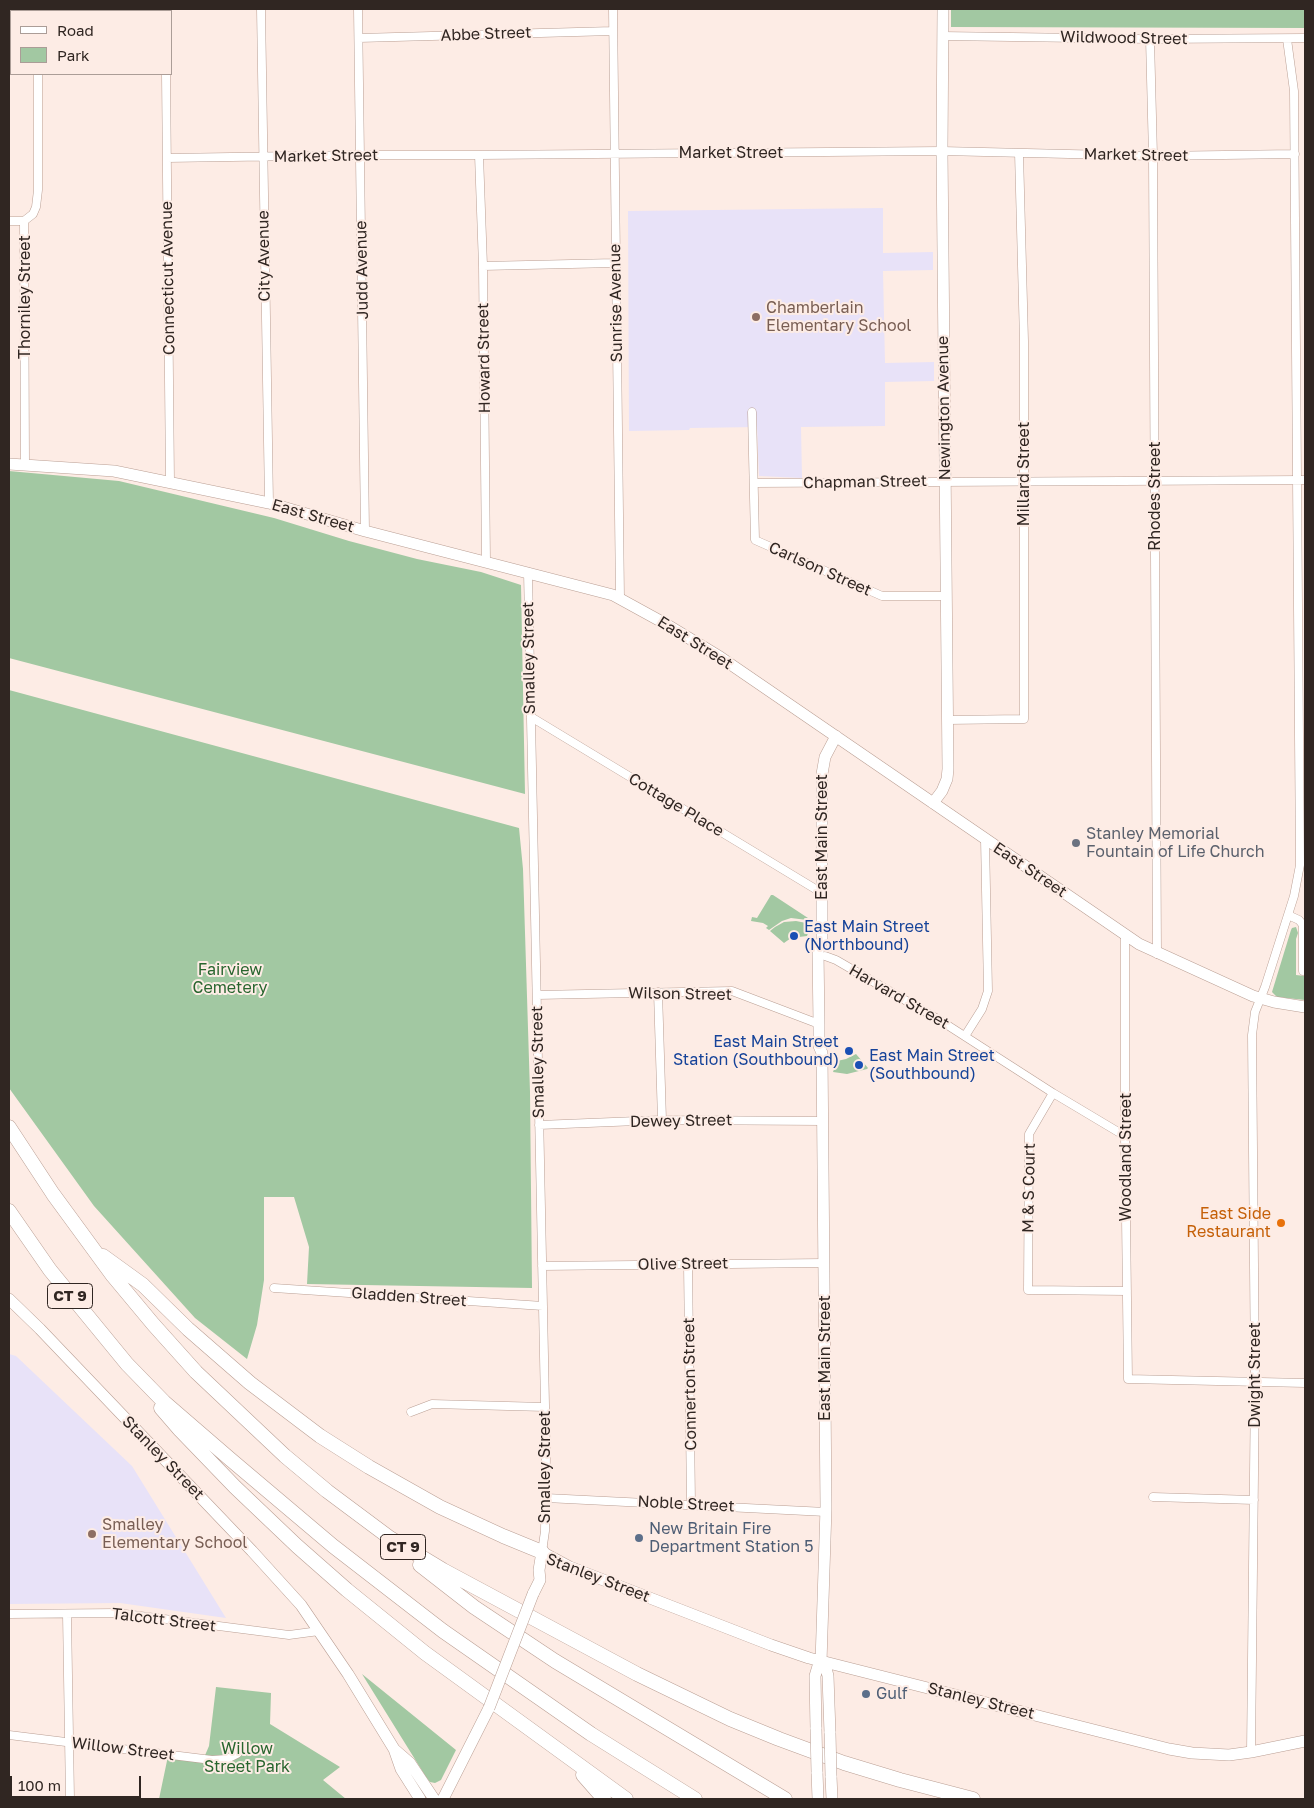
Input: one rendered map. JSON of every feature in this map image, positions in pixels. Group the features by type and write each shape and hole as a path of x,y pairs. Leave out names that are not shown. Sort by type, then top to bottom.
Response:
{"highway":[{"name":"CT 9","path":"9,1127 93,1250 153,1324 223,1399 300,1469 398,1544 442,1570 637,1674 730,1719 779,1740 844,1763 973,1799"},
{"name":"CT 9","path":"9,1211 40,1257 73,1300 137,1376 190,1425 309,1526 443,1631 591,1734 695,1799"},
{"path":"93,1250 138,1280 230,1367 320,1436 369,1467 440,1507 542,1552"},
{"path":"137,1376 157,1403 196,1447 277,1527 326,1572 418,1647 626,1799"},
{"path":"398,1544 453,1592 522,1639 593,1684 785,1799"},
{"path":"570,1759 604,1799"}],"main road":[{"name":"Newington Avenue","path":"933,803 942,791 947,779 942,151 943,9"},
{"name":"East Street","path":"9,464 114,471 269,503 365,531 598,590 620,598 706,648 1125,935 1157,954 1260,998 1305,1007"},
{"name":"East Main Street","path":"822,1053 819,1046 818,950 822,940 822,767 826,754 836,736"},
{"name":"East Main Street","path":"818,1799 815,1676 821,1662 826,1512 822,1053 826,1042 825,945 822,940"},
{"name":"Stanley Street","path":"9,1299 40,1329 298,1602 319,1631 394,1748 410,1763 434,1799"},
{"name":"Stanley Street","path":"443,1799 480,1728 506,1668 534,1591 534,1578 539,1570 542,1552 563,1564 771,1645 821,1662 1177,1750 1212,1754 1251,1752 1305,1741"},
{"name":"East Main Street","path":"821,1662 826,1668 828,1676 832,1799"},
{"name":"Stanley Street","path":"394,1748 400,1769 420,1799"}],"street":[{"name":"City Avenue","path":"261,9 269,503"},
{"name":"Judd Avenue","path":"358,9 365,531"},
{"name":"Sunrise Avenue","path":"613,9 620,598"},
{"name":"Abbe Street","path":"359,38 613,31"},
{"name":"Wildwood Street","path":"942,36 1150,39 1305,38"},
{"name":"Dwight Street","path":"1251,1752 1255,1381 1252,1046 1254,1020 1288,915 1298,881 1300,864 1302,480 1294,91 1287,38"},
{"name":"Rhodes Street","path":"1150,39 1154,156 1157,954"},
{"name":"Thorniley Street","path":"25,465 24,221 33,214 36,207 38,190 38,75"},
{"name":"Connecticut Avenue","path":"166,75 170,482"},
{"name":"Market Street","path":"167,158 942,151 1154,156 1295,154"},
{"name":"Millard Street","path":"947,720 1024,720 1024,341 1019,152"},
{"name":"Howard Street","path":"479,155 483,266 486,562"},
{"path":"9,221 24,221"},
{"path":"483,266 616,263"},
{"path":"752,412 754,483"},
{"name":"Chapman Street","path":"754,483 1302,480"},
{"name":"Carlson Street","path":"754,483 754,540 882,596 945,596"},
{"name":"Smalley Street","path":"528,572 545,1406 546,1498 542,1552"},
{"name":"Cottage Place","path":"531,717 822,893"},
{"path":"965,1036 982,1009 988,991 986,840"},
{"path":"1288,915 1298,919 1303,925 1303,971"},
{"name":"Woodland Street","path":"1125,935 1128,1379 1255,1381"},
{"name":"Harvard Street","path":"825,956 836,960 909,1002 1125,1136"},
{"name":"Wilson Street","path":"537,995 732,991 819,1024"},
{"path":"658,992 662,1120"},
{"name":"M & S Court","path":"1053,1093 1029,1134 1028,1290 1127,1291"},
{"name":"Dewey Street","path":"540,1126 662,1120 823,1121"},
{"name":"Olive Street","path":"542,1266 824,1262"},
{"name":"Connerton Street","path":"688,1264 691,1504"},
{"name":"Gladden Street","path":"274,1288 543,1306"},
{"path":"1255,1381 1305,1382"},
{"path":"411,1412 432,1404 545,1406"},
{"path":"1153,1497 1254,1500"},
{"name":"Noble Street","path":"546,1498 826,1512"},
{"name":"Talcott Street","path":"9,1614 117,1613 289,1635 319,1631"},
{"path":"68,1614 70,1799"},
{"name":"Willow Street","path":"9,1735 212,1760 228,1759 237,1754"}],"shaded area":[{"name":"Chamberlain Elementary School","path":"883,208 883,253 933,252 933,270 883,271 885,363 934,362 934,381 885,382 885,426 801,427 802,478 759,476 757,427 629,431 628,211"},
{"name":"Smalley Elementary School","path":"9,1354 16,1356 132,1466 226,1618 120,1603 9,1604"}],"green space":[{"path":"951,9 1305,9 1305,28 951,27"},
{"path":"9,471 119,481 274,518 349,541 417,559 481,572 521,585 525,794 9,658"},
{"name":"Fairview Cemetery","path":"9,690 519,828 523,869 530,1092 532,1288 307,1284 309,1247 294,1197 264,1197 264,1280 257,1325 247,1359 195,1318 94,1206 9,1088"},
{"path":"771,895 808,918 807,920 791,918 782,921 769,930 766,928 768,926 763,923 751,921 752,917 757,918"},
{"path":"796,921 811,924 807,936 791,938 784,943 770,931 784,922"},
{"path":"1296,927 1298,933 1296,939 1296,975 1305,976 1305,1000 1277,997 1272,992 1291,930"},
{"path":"856,1054 867,1069 847,1074 833,1072 837,1061"},
{"path":"362,1674 456,1750 441,1780 435,1783 430,1782 426,1777"},
{"name":"Willow Street Park","path":"216,1687 271,1693 270,1724 340,1767 323,1780 346,1799 159,1799 168,1756 203,1760 209,1746"}],"place":[{"name":"Chamberlain Elementary School","path":"756,317"},
{"name":"Stanley Memorial Fountain of Life Church","path":"1076,843"},
{"name":"East Main Street (Northbound)","path":"794,936"},
{"name":"East Main Street Station (Southbound)","path":"849,1051"},
{"name":"East Main Street (Southbound)","path":"859,1065"},
{"name":"East Side Restaurant","path":"1281,1223"},
{"name":"Smalley Elementary School","path":"92,1534"},
{"name":"New Britain Fire Department Station 5","path":"639,1538"},
{"name":"Gulf","path":"866,1694"}]}
